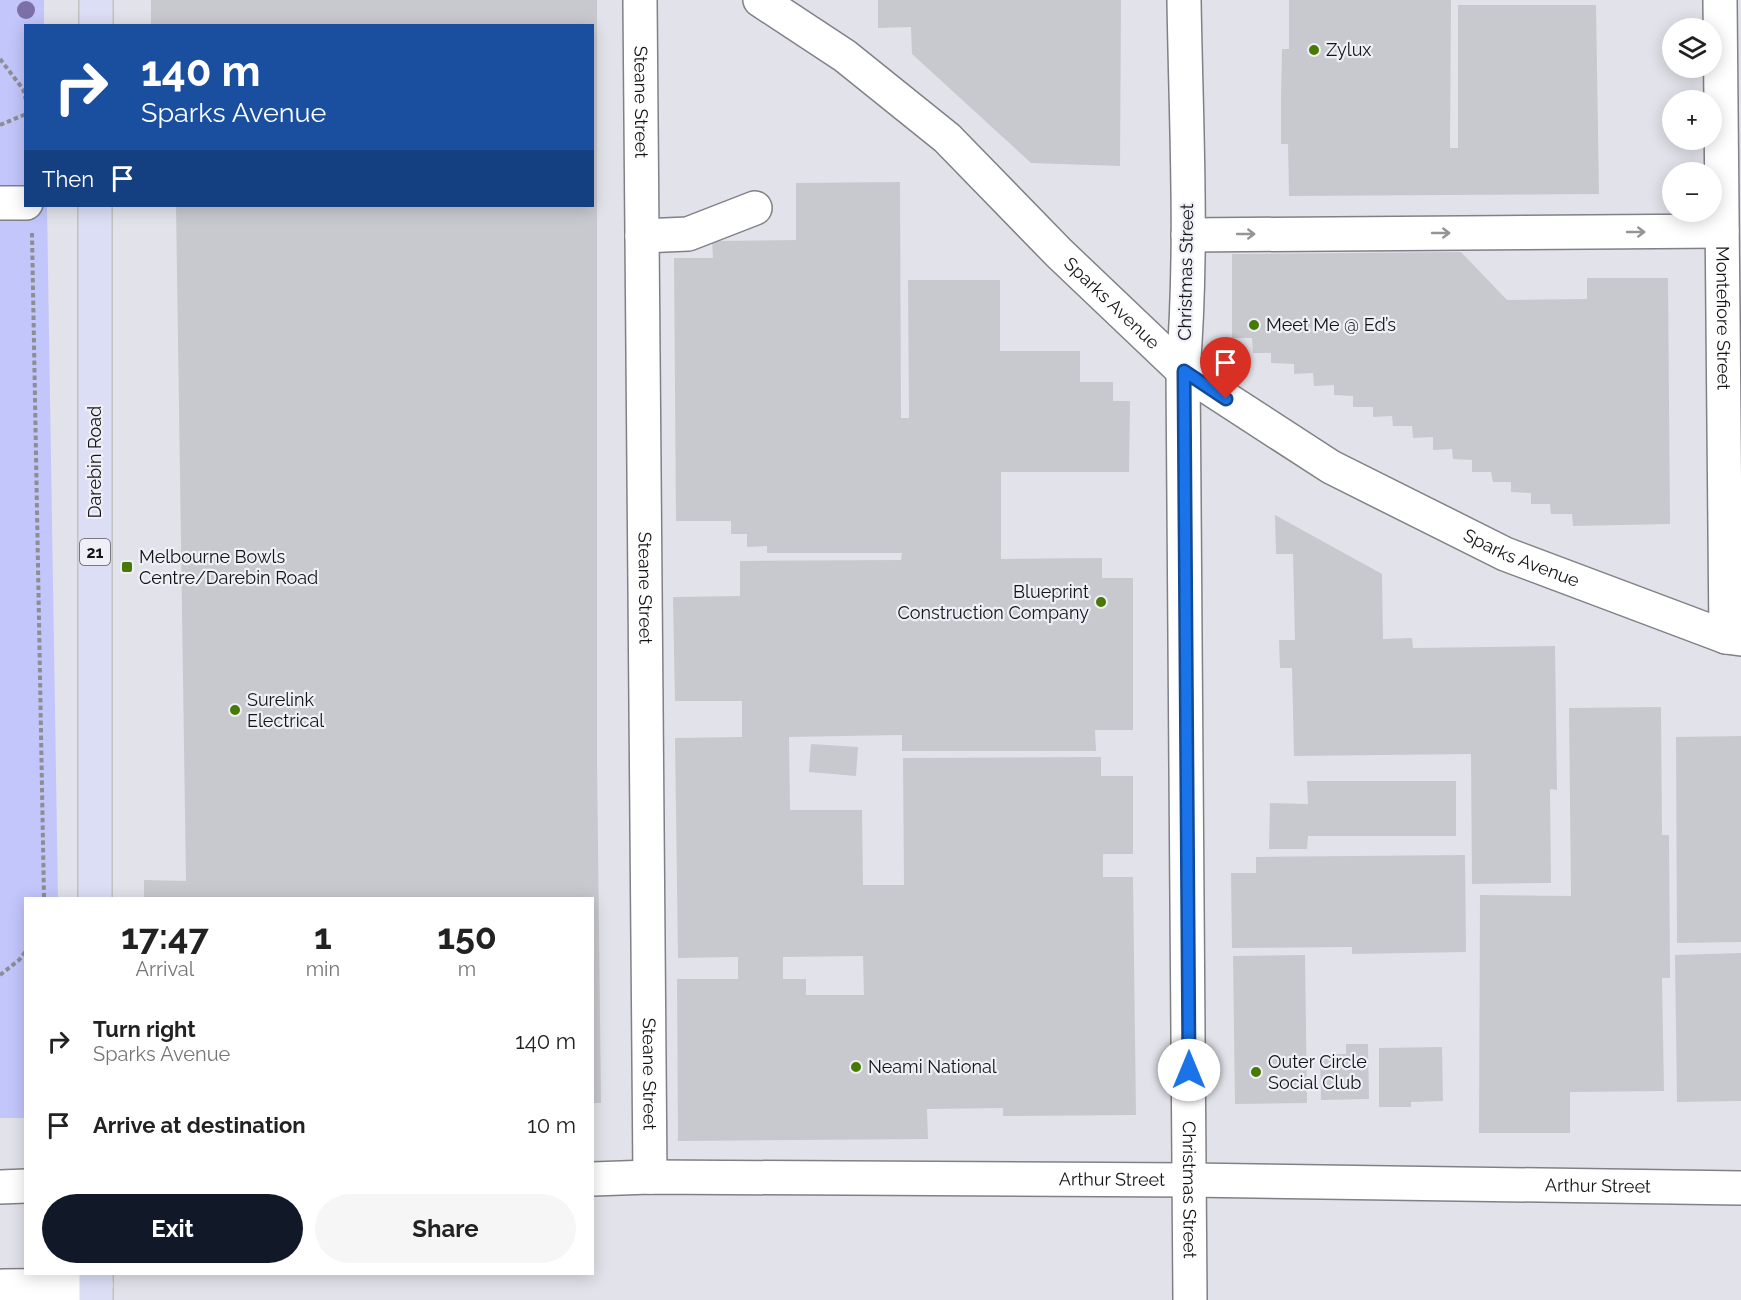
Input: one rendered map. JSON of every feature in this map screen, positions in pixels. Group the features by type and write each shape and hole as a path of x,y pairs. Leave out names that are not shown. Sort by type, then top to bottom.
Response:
{"main road":[{"path":"96,0 96,24"},
{"name":"Darebin Road","path":"95,207 95,897"}],"street":[{"name":"Steane Street","path":"640,0 650,1177"},
{"name":"Sparks Avenue","path":"760,0 845,56 947,138 1059,253 1184,371 1331,467 1505,554 1734,638"},
{"name":"Christmas Street","path":"1184,0 1188,235 1184,371 1190,1300"},
{"name":"Montefiore Street","path":"1720,0 1722,231 1734,638"},
{"path":"0,203 24,203"},
{"path":"642,236 688,234 755,207"},
{"path":"1188,235 1722,231"},
{"name":"Arthur Street","path":"594,1179 650,1177 1190,1180 1741,1188"},
{"path":"0,1187 24,1186"},
{"path":"3,1286 96,1286"}],"path":[{"path":"0,59 24,93"},
{"path":"0,125 24,115"},
{"path":"32,237 44,897"},
{"path":"0,975 24,954"}],"shaded area":[{"path":"0,0 44,0 44,24 24,24 24,207 47,207 58,897 24,897 24,1118 0,1118"}],"building":[{"path":"151,0 597,0 597,761 601,1103 594,1103 594,897 144,897 144,880 186,881 176,207 594,207 594,24 151,24"},
{"path":"878,0 1121,0 1120,166 1031,163 912,54 911,27 878,28"},
{"path":"1289,0 1451,0 1450,148 1458,148 1458,5 1596,5 1599,194 1289,196 1288,144 1281,144 1281,98 1282,49 1289,49"},
{"path":"900,182 901,418 909,418 908,280 1000,280 1000,351 1080,351 1080,382 1113,382 1113,401 1130,401 1129,472 1001,472 1001,559 1102,558 1102,578 1133,578 1133,730 1095,730 1096,751 902,751 902,735 789,737 790,810 862,810 863,885 904,885 903,758 1101,757 1101,776 1133,776 1133,854 1103,854 1103,877 1133,877 1136,1115 1003,1116 1003,1108 927,1109 928,1139 678,1141 677,979 738,979 738,957 678,958 675,738 742,737 742,701 675,701 673,597 740,596 740,561 901,560 902,553 767,553 767,546 747,547 747,534 731,534 731,521 676,521 674,258 713,258 712,241 796,240 796,183","holes":["863,956 864,995 806,995 806,979 783,979 783,957"]},
{"path":"1461,252 1507,300 1587,299 1587,278 1668,278 1670,524 1573,526 1572,514 1551,514 1550,504 1531,504 1531,493 1511,492 1511,482 1493,482 1491,472 1472,472 1472,460 1453,459 1452,449 1433,450 1433,437 1413,438 1412,426 1393,426 1392,416 1373,417 1373,407 1353,407 1353,396 1334,395 1334,385 1314,386 1313,373 1294,374 1294,364 1271,363 1271,353 1253,353 1252,338 1232,338 1232,254"},
{"path":"1275,515 1382,574 1383,639 1412,638 1413,648 1555,646 1557,790 1550,789 1551,883 1472,884 1471,754 1294,756 1292,668 1280,668 1279,640 1295,640 1293,554 1276,554"},
{"path":"1661,707 1662,835 1669,835 1670,978 1662,978 1664,1091 1570,1092 1570,1133 1479,1133 1480,895 1571,896 1569,708"},
{"path":"1741,736 1741,942 1677,943 1676,737"},
{"path":"811,744 858,747 856,776 809,772"},
{"path":"1307,781 1456,781 1456,836 1308,836 1307,849 1269,849 1270,803 1308,804"},
{"path":"1465,855 1466,952 1352,954 1352,947 1232,948 1231,873 1256,873 1256,857"},
{"path":"1741,953 1741,1101 1677,1102 1675,955"},
{"path":"1305,955 1307,1103 1235,1104 1233,956"},
{"path":"1346,1044 1368,1044 1369,1099 1321,1100 1320,1054 1346,1054"},
{"path":"1442,1047 1443,1101 1411,1102 1411,1107 1379,1107 1379,1048"}],"place":[{"name":"Zylux","path":"1314,50"},
{"name":"Meet Me @ Ed’s","path":"1254,325"},
{"name":"Melbourne Bowls Centre/Darebin Road","path":"127,567"},
{"name":"Blueprint Construction Company","path":"1101,602"},
{"name":"Surelink Electrical","path":"235,710"},
{"name":"Neami National","path":"856,1067"},
{"name":"Outer Circle Social Club","path":"1256,1072"}],"route":[{"path":"1189,1070 1184,371 1226,399"}]}
